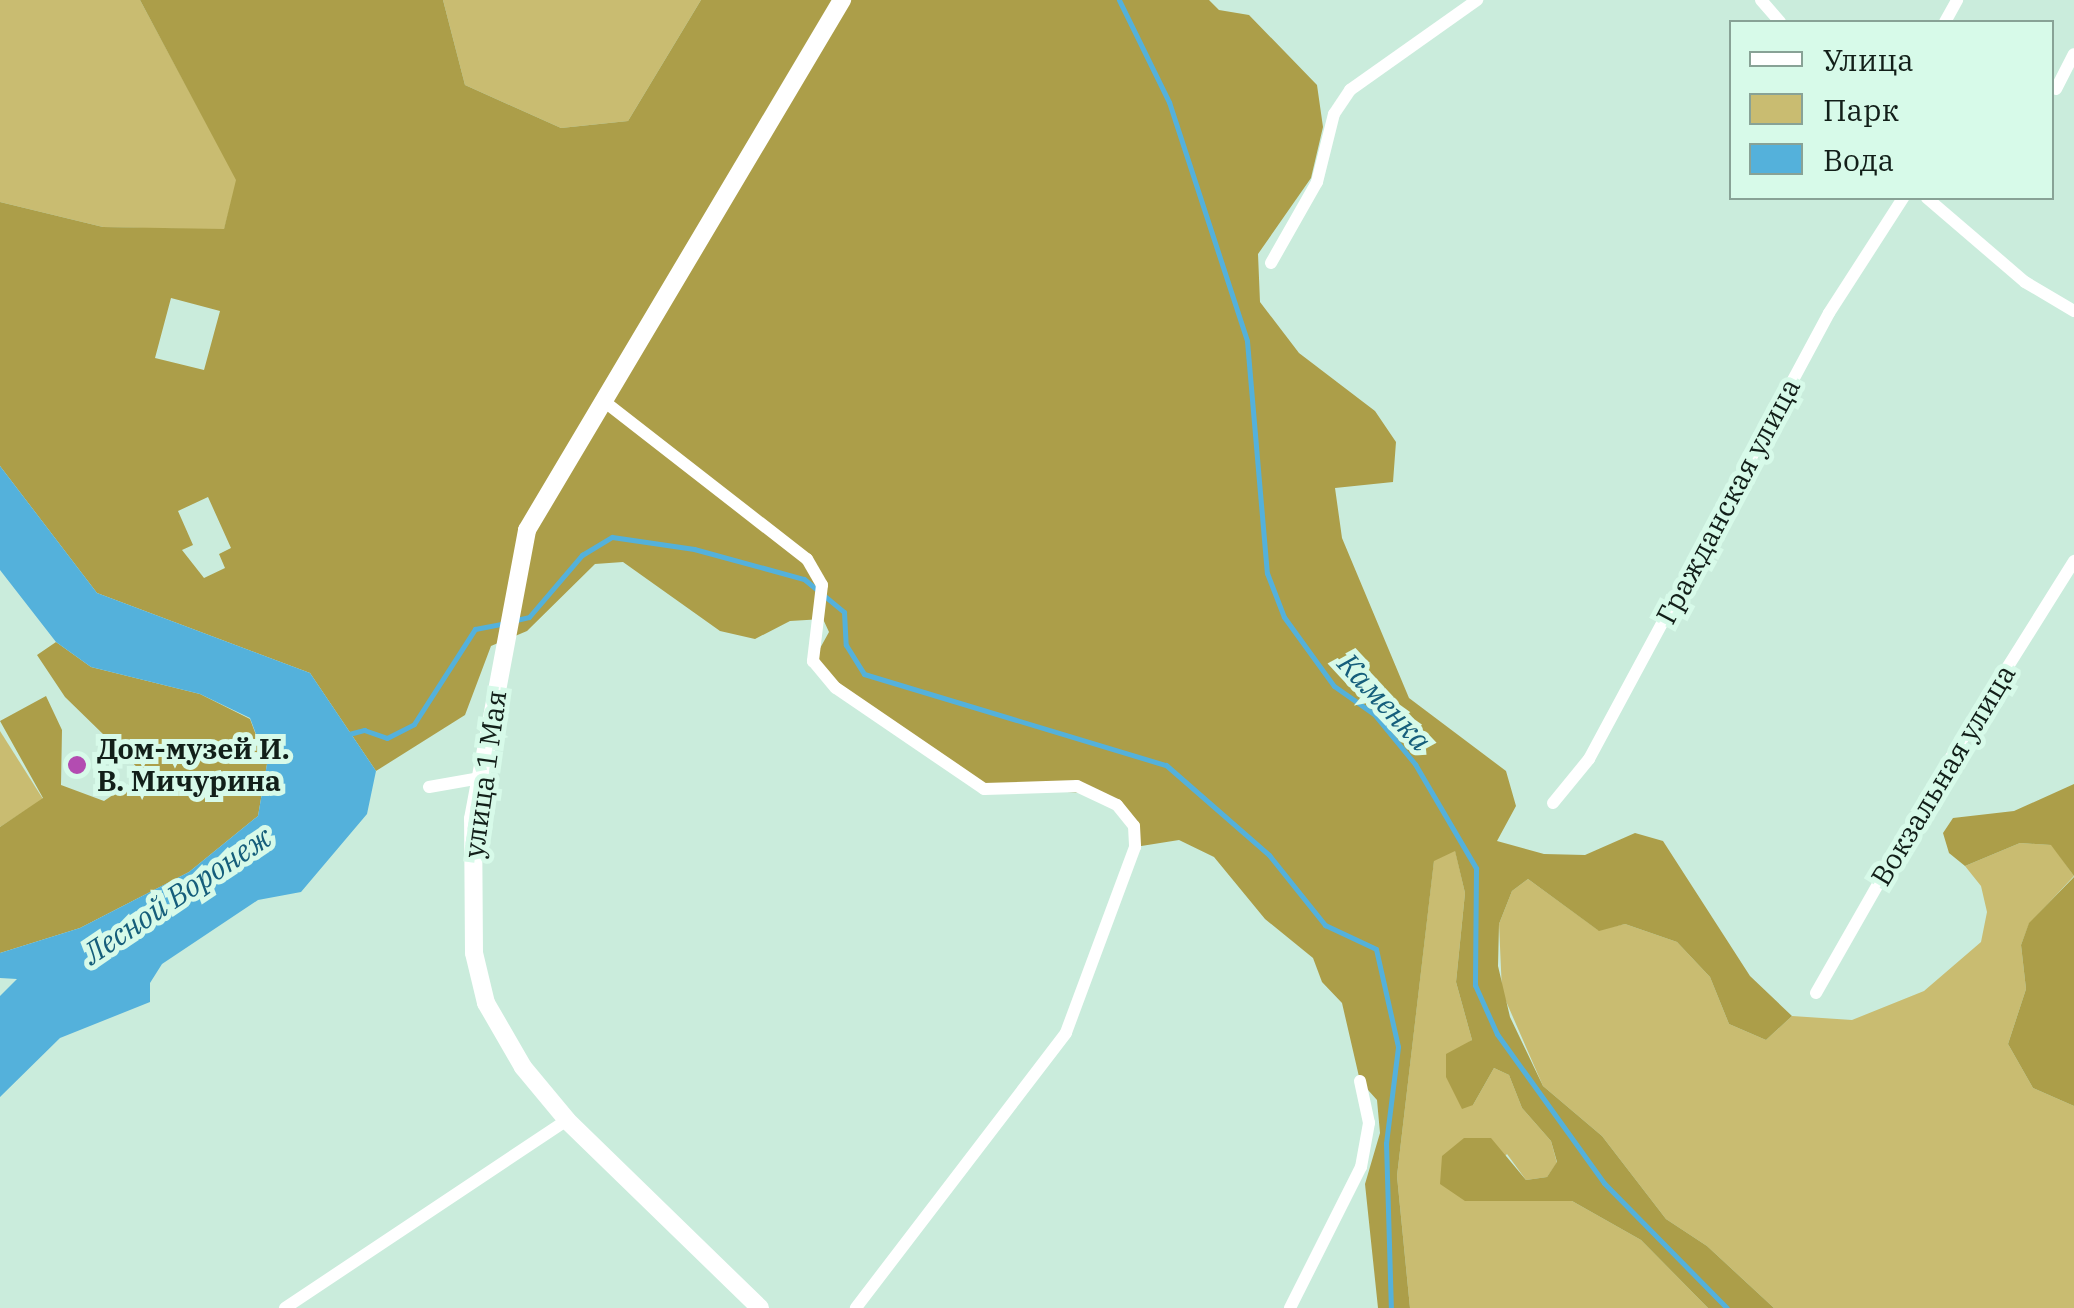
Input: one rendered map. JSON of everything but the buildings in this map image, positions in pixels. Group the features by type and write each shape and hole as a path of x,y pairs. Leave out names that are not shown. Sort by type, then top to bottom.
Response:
{"street":[{"name":"улица 1 Мая","path":"760,1308 567,1120 523,1066 482,986 470,911 480,778 527,530 842,0"},
{"path":"1270,263 1317,182 1334,114 1350,90 1476,0"},
{"path":"1761,0 1778,20"},
{"path":"2056,89 2074,54"},
{"name":"Гражданская улица","path":"1553,803 1588,759 1829,313 1902,200"},
{"path":"1929,200 2026,282 2074,311"},
{"path":"606,402 807,559 822,585 813,661 836,688 984,790 1077,786 1118,805 1134,826 1135,847 1066,1034 856,1308"},
{"name":"Вокзальная улица","path":"1816,993 1942,770 2074,561"},
{"path":"429,787 480,778"},
{"path":"1290,1308 1361,1168 1369,1124 1360,1081"},
{"path":"285,1308 567,1120"}],"green space":[{"path":"0,0 140,0 237,180 224,230 103,227 0,202"},
{"path":"443,0 701,0 628,121 561,128 465,85"},
{"path":"0,731 43,799 0,827"},
{"path":"2020,843 2052,845 2074,876 2029,924 2021,945 2026,989 2008,1044 2033,1088 2074,1106 2074,1308 1774,1308 1707,1246 1666,1219 1602,1136 1543,1086 1502,992 1499,924 1512,891 1528,879 1598,930 1625,924 1677,942 1710,977 1729,1024 1766,1040 1792,1016 1852,1020 1924,991 1981,942 1987,912 1981,886 1965,866"},
{"path":"1455,850 1465,893 1456,982 1472,1040 1461,1048 1473,1105 1494,1068 1509,1075 1522,1108 1551,1141 1557,1163 1547,1177 1526,1180 1507,1154 1465,1201 1572,1201 1641,1240 1708,1308 1410,1308 1397,1176 1434,860"}],"shaded area":[{"path":"140,0 443,0 465,85 561,128 628,121 701,0 1209,0 1219,10 1249,15 1317,85 1323,127 1311,178 1258,254 1260,302 1299,353 1375,411 1396,442 1393,482 1335,488 1342,538 1409,698 1506,771 1516,806 1497,841 1544,854 1585,855 1635,833 1663,841 1750,976 1792,1016 1766,1040 1729,1024 1710,977 1677,942 1625,924 1599,931 1528,879 1512,891 1499,924 1498,966 1510,1017 1543,1086 1602,1136 1666,1219 1707,1246 1774,1308 1708,1308 1641,1240 1572,1201 1465,1201 1440,1184 1442,1156 1464,1138 1491,1138 1526,1180 1547,1177 1557,1162 1551,1141 1522,1108 1509,1075 1494,1068 1473,1105 1462,1109 1446,1077 1446,1054 1472,1040 1456,982 1465,893 1455,851 1434,861 1397,1176 1410,1308 1378,1308 1365,1184 1380,1133 1377,1100 1360,1081 1342,1003 1322,982 1313,958 1265,919 1214,857 1179,840 1135,847 1134,826 1096,793 984,789 836,688 813,661 829,632 823,619 790,621 755,639 720,631 623,562 595,564 527,631 491,646 465,715 376,771 310,673 97,593 0,466 0,202 103,227 224,229 236,180","holes":["171,298 220,311 204,370 155,358","208,497 231,548 219,554 225,568 204,578 182,550 193,545 178,511"]},
{"path":"56,642 91,667 200,694 250,719 267,764 258,816 189,872 80,928 0,953 0,827 43,798 0,721 46,696 62,730 61,785 104,801 144,774 65,697 37,655"},
{"path":"2074,784 2074,876 2051,845 2020,843 1965,866 1949,853 1943,833 1953,818 2014,811"},
{"path":"2074,877 2074,1106 2033,1088 2008,1044 2026,989 2021,945 2029,923"}],"water":[{"name":"Лесной Воронеж","path":"0,466 97,593 310,673 376,771 367,814 301,892 258,900 162,964 150,983 150,1002 60,1038 0,1097 0,996 17,979 0,978 0,953 80,928 189,872 258,816 267,764 250,718 200,694 91,667 56,642 0,570"}],"waterway":[{"name":"Каменка","path":"1119,0 1169,102 1247,341 1267,573 1284,617 1334,686 1374,714 1415,764 1476,868 1475,985 1497,1034 1604,1183 1727,1308"},
{"path":"516,620 529,617 582,555 612,537 694,549 804,579 844,612 846,645 864,674 1166,765 1269,855 1325,925 1376,949 1398,1047 1386,1143 1391,1308"},
{"path":"349,734 364,730 387,738 414,724 475,629 505,623"}],"place":[{"name":"Дом-музей И. В. Мичурина","path":"77,765"}]}
